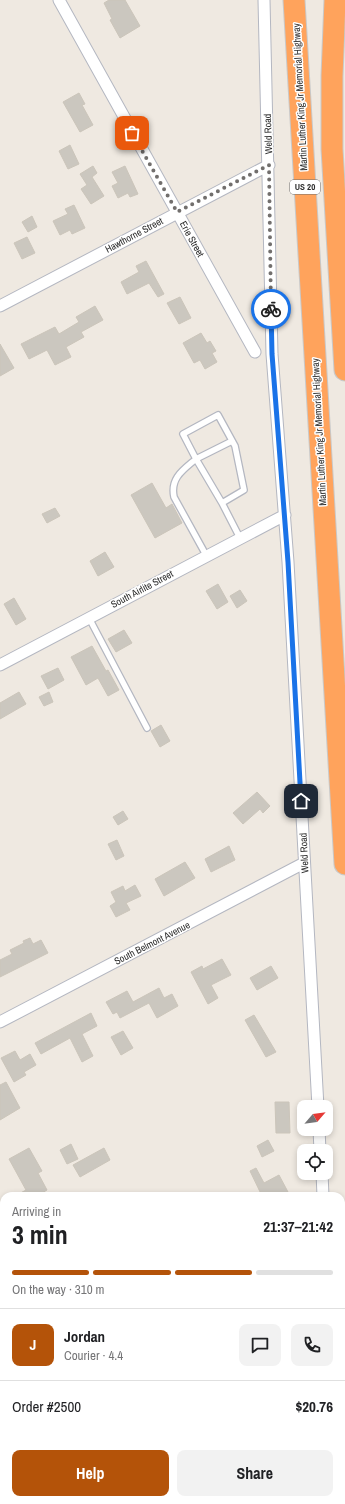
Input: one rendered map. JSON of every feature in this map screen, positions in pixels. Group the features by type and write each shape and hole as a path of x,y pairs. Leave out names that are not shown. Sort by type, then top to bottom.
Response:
{"highway":[{"name":"Martin Luther King Jr Memorial Highway","path":"294,0 345,864"},
{"name":"US 20","path":"335,0 332,76 332,149 345,370"}],"street":[{"name":"Erie Street","path":"59,0 255,352"},
{"name":"Weld Road","path":"264,0 269,165 272,354 285,515 318,1100"},
{"name":"Hawthorne Street","path":"0,306 269,165"},
{"name":"South Airlite Street","path":"0,665 206,555 285,515"},
{"name":"South Belmont Avenue","path":"0,1022 304,863"},
{"path":"322,1180 323,1192"}],"lane":[{"path":"222,503 244,490 235,446 218,415 182,434 222,503 240,538"},
{"path":"206,555 174,497 172,489 177,476 196,459 232,441"},
{"path":"89,618 147,728"}],"building":[{"path":"109,0 125,0 140,26 120,38 110,20 112,19 104,3"},
{"path":"79,93 85,104 82,105 93,125 80,132 63,102"},
{"path":"70,145 79,164 68,169 59,151"},
{"path":"93,166 97,173 92,177 104,196 91,204 81,189 87,185 80,174"},
{"path":"125,166 138,194 130,197 128,193 118,198 112,186 118,183 112,172"},
{"path":"74,205 85,228 72,234 70,230 60,235 53,221 68,214 65,209"},
{"path":"32,216 37,227 28,232 22,222"},
{"path":"27,237 35,253 22,259 14,243"},
{"path":"146,261 164,294 158,297 149,283 127,294 121,282 139,272 136,266"},
{"path":"180,297 191,318 179,324 167,303"},
{"path":"95,306 103,320 81,332 84,337 66,347 71,357 55,365 47,350 29,359 21,344 55,327 59,334 79,322 76,317"},
{"path":"201,333 207,343 210,341 216,351 212,353 217,362 205,369 200,360 194,363 183,343"},
{"path":"0,344 14,368 0,376"},
{"path":"152,483 166,508 172,504 182,523 155,538 131,495"},
{"path":"55,508 60,516 47,523 42,514"},
{"path":"105,552 114,567 98,576 90,561"},
{"path":"218,584 228,602 217,609 206,591"},
{"path":"240,590 247,601 237,608 230,596"},
{"path":"14,598 26,619 16,625 4,604"},
{"path":"124,630 132,643 116,652 108,639"},
{"path":"92,646 119,690 108,696 98,678 86,685 71,657"},
{"path":"58,668 64,680 48,689 41,676"},
{"path":"19,692 26,704 0,719 0,703"},
{"path":"49,692 53,702 44,706 39,697"},
{"path":"161,725 170,741 160,747 151,731"},
{"path":"257,792 270,806 263,813 260,809 243,824 233,813"},
{"path":"123,811 128,819 118,825 113,817"},
{"path":"117,840 124,856 116,860 108,844"},
{"path":"229,846 235,860 211,872 205,859"},
{"path":"185,862 195,878 164,896 155,879"},
{"path":"135,885 141,896 126,903 130,910 116,917 110,906 116,902 111,892 123,886 125,891"},
{"path":"30,938 33,944 41,940 48,953 0,977 0,960 12,954 10,950 24,943 23,941"},
{"path":"222,959 231,975 211,985 218,998 208,1004 191,972 202,966 203,969"},
{"path":"271,966 278,978 257,990 250,978"},
{"path":"159,988 164,998 172,994 178,1006 157,1018 149,1003 120,1018 117,1012 113,1014 106,1002 127,991 133,1002"},
{"path":"91,1013 97,1026 82,1034 93,1056 82,1062 70,1038 41,1054 35,1043"},
{"path":"254,1015 276,1052 266,1057 245,1020"},
{"path":"123,1031 133,1048 121,1055 111,1037"},
{"path":"15,1051 20,1060 30,1054 36,1065 24,1072 26,1075 14,1082 1,1058"},
{"path":"6,1082 20,1108 0,1120 0,1085"},
{"path":"275,1102 289,1102 290,1133 276,1133"},
{"path":"268,1140 274,1151 262,1157 257,1146"},
{"path":"71,1144 78,1159 67,1164 60,1150"},
{"path":"29,1148 42,1171 38,1173 47,1190 44,1192 22,1192 26,1190 9,1159"},
{"path":"104,1148 110,1160 80,1177 73,1165"},
{"path":"256,1168 264,1183 279,1175 288,1192 260,1192 250,1171"}],"way so far":[{"path":"132,133 177,212 269,165 271,309"}],"route":[{"path":"271,309 272,354 285,515 301,801"}]}
